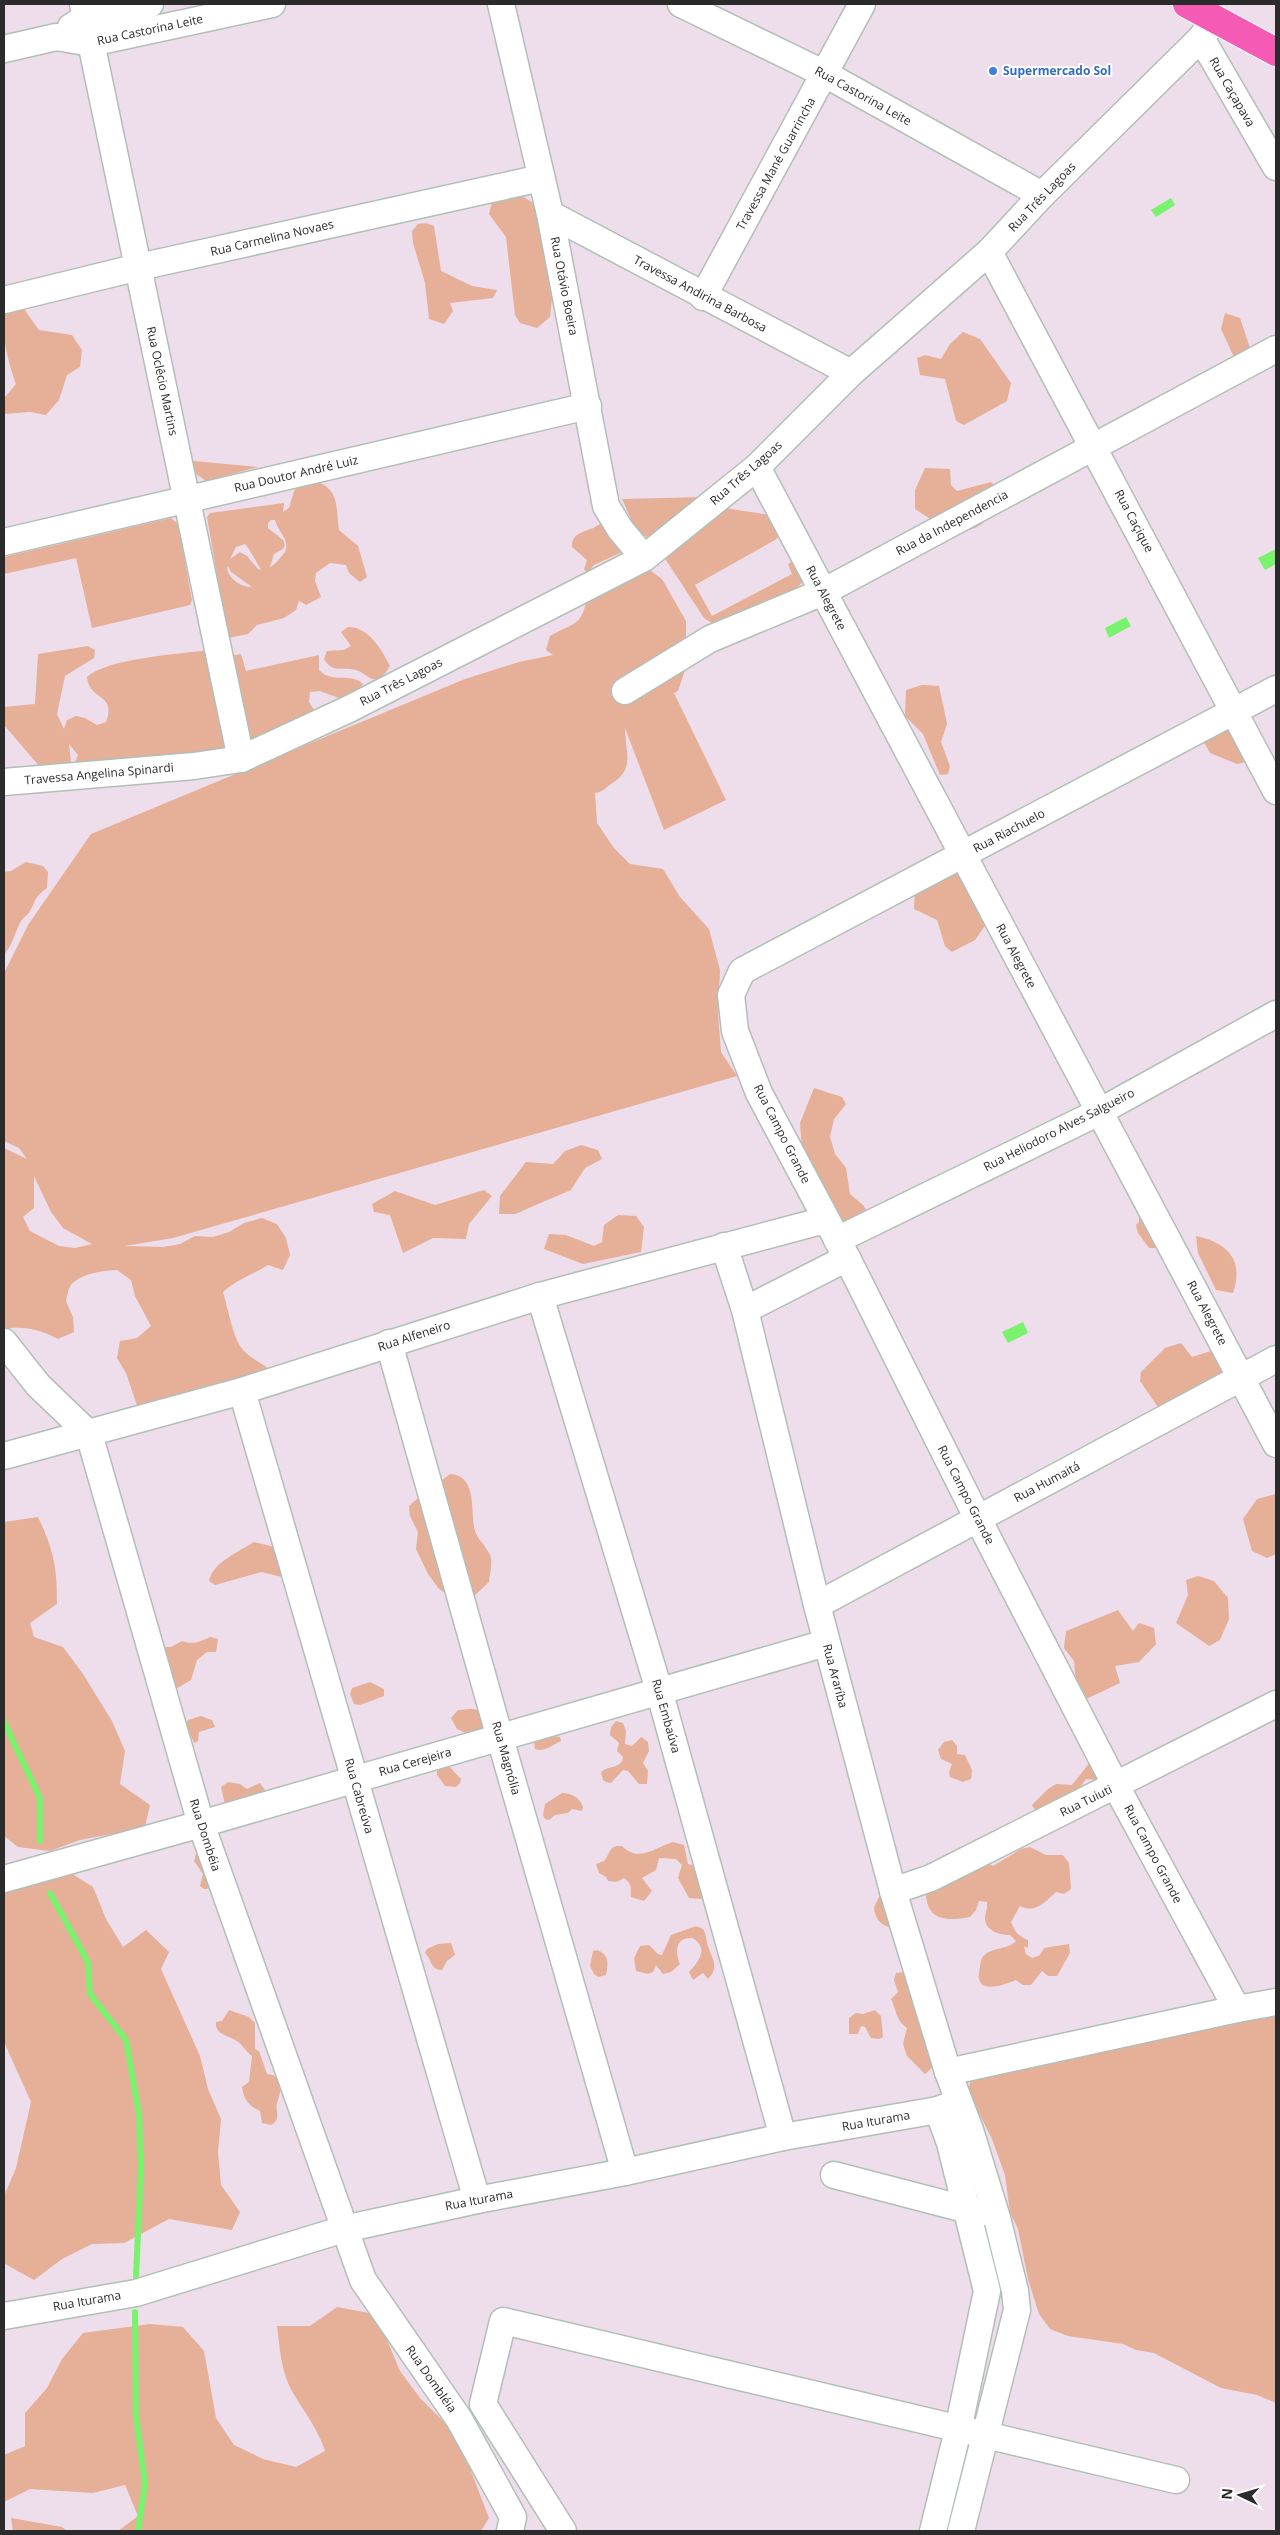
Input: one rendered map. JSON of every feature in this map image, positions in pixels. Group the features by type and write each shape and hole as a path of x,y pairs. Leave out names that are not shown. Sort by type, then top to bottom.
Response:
{"main road":[{"path":"1187,4 1208,28 1276,52"}],"street":[{"name":"Rua Castorina Leite","path":"56,37 84,11 150,4"},
{"name":"Rua Castorina Leite","path":"4,49 56,37 91,43 272,4"},
{"name":"Rua Otávio Boeira","path":"501,4 550,214 606,506 620,529 644,558"},
{"name":"Rua Castorina Leite","path":"681,4 825,74 1042,195"},
{"name":"Travessa Mané Guarrincha","path":"703,297 862,4"},
{"name":"Rua Oclêcio Martins","path":"84,11 241,758"},
{"name":"Rua Caçapava","path":"1208,28 1276,167"},
{"name":"Rua Três Lagoas","path":"194,766 241,758 349,709 644,558 756,467 851,374 990,252 1042,195 1208,28"},
{"name":"Rua Carmelina Novaes","path":"4,300 139,267 542,178"},
{"name":"Travessa Andirina Barbosa","path":"550,214 851,374"},
{"name":"Rua Caçique","path":"990,252 1236,711 1276,791"},
{"name":"Rua da Independencia","path":"625,692 710,639 823,592 1276,349"},
{"name":"Rua Doutor André Luiz","path":"4,542 588,406"},
{"name":"Rua Alegrete","path":"756,467 1276,1444"},
{"name":"Rua Riachuelo","path":"742,970 963,856 1276,689"},
{"name":"Travessa Angelina Spinardi","path":"4,782 194,766"},
{"name":"Rua Campo Grande","path":"742,970 731,995 735,1031 759,1093 836,1239 1116,1786 1237,2009"},
{"name":"Rua Heliodoro Alves Salgueiro","path":"746,1310 836,1239 1099,1112 1276,1014"},
{"name":"Rua Alfeneiro","path":"4,1456 242,1392 389,1343 540,1296 724,1246 836,1239"},
{"name":"Rua Araríba","path":"724,1246 746,1310 826,1643 893,1891 948,2072 948,2106"},
{"name":"Rua Embaúva","path":"540,1296 659,1690 783,2138"},
{"path":"4,1342 38,1385 89,1434"},
{"name":"Rua Magnólia","path":"389,1343 625,2172"},
{"name":"Rua Humaitá","path":"817,1605 1276,1359"},
{"name":"Rua Cabreúva","path":"242,1392 476,2200"},
{"name":"Rua Dombéia","path":"89,1434 201,1824 344,2229"},
{"name":"Rua Cerejeira","path":"4,1879 826,1643"},
{"name":"Rua Tuiuti","path":"893,1891 930,1878 1276,1704"},
{"path":"948,2072 1276,2002"},
{"path":"933,2531 958,2430 987,2291 950,2143 948,2106"},
{"path":"948,2106 970,2130 998,2218 1018,2310 961,2531"},
{"name":"Rua Iturama","path":"4,2316 136,2293 344,2229 476,2200 625,2172 783,2138 948,2106"},
{"path":"834,2175 998,2218"},
{"name":"Rua Dombléia","path":"344,2229 363,2280 459,2419 509,2509 513,2517 510,2531"},
{"path":"563,2531 483,2404 503,2320 958,2430 1176,2480"}],"shaded area":[{"path":"507,187 543,209 554,224 544,258 553,289 550,317 537,328 520,323 515,315 506,237 489,214 493,197"},
{"path":"1171,198 1175,205 1156,217 1151,210"},
{"path":"426,223 434,226 441,271 472,286 497,290 493,298 450,303 453,311 444,324 429,319 425,283 413,243 412,231 418,224"},
{"path":"7,306 24,309 39,330 72,335 82,350 80,367 67,375 59,400 46,415 30,412 4,414 5,397 16,384 5,345 4,326"},
{"path":"1225,313 1240,318 1251,351 1234,357 1221,329"},
{"path":"963,332 980,339 1011,383 1007,401 964,425 956,421 945,379 920,375 917,358 925,355 941,359 950,344"},
{"path":"193,461 258,467 206,481 196,474"},
{"path":"925,468 950,469 951,485 957,491 991,482 998,488 990,512 981,525 965,530 941,533 929,518 915,509 915,490"},
{"path":"316,482 329,489 337,508 339,530 358,546 367,577 360,582 349,573 346,565 330,563 316,573 315,581 321,597 306,605 299,601 296,610 284,618 257,625 248,634 228,638 207,517 210,513 284,503 283,512 289,508 294,491 300,484","holes":["271,520 275,520 286,542 286,546 282,556 270,567 274,554 283,549 285,545 283,540 268,528 268,523","245,544 261,570 247,556 240,552 230,559 236,547","228,566 231,572 252,587 236,582 227,569"]},
{"path":"703,497 651,538 640,533 636,528 622,499"},
{"path":"724,508 778,516 785,531 775,540 695,585 712,616 792,574 788,564 795,560 805,580 794,590 713,624 704,618 662,554"},
{"path":"171,518 178,524 192,600 190,605 92,628 76,558 4,574 4,557"},
{"path":"605,522 622,552 594,565 588,572 584,570 587,560 572,547 573,540 580,533"},
{"path":"1276,549 1276,564 1265,570 1258,558"},
{"path":"643,565 662,579 686,621 686,667 678,691 674,693 726,800 664,830 625,728 626,766 619,778 602,791 595,793 597,823 614,848 630,864 663,869 680,897 709,929 720,970 718,1013 721,1052 737,1076 173,1238 125,1246 163,1247 180,1244 195,1236 213,1237 229,1232 244,1223 262,1218 277,1224 286,1238 290,1255 283,1270 268,1265 223,1292 234,1332 240,1346 250,1356 269,1369 143,1423 126,1373 117,1358 120,1341 137,1338 151,1326 135,1296 131,1280 117,1270 86,1275 71,1285 66,1301 73,1317 74,1332 58,1339 35,1330 10,1328 4,1339 4,1148 27,1159 19,1148 4,1141 4,973 28,925 91,834 465,679 519,662 553,655 546,650 550,636 577,621 581,617 586,602","holes":["34,1176 51,1212 63,1228 92,1244 75,1248 59,1246 30,1231 23,1217 34,1208"]},
{"path":"1126,617 1131,626 1109,638 1105,628"},
{"path":"348,627 362,630 374,640 383,653 390,666 379,678 375,680 357,670 333,668 324,659 327,651 344,650 351,646 341,632"},
{"path":"88,646 95,650 94,658 65,676 57,714 64,729 67,720 76,716 85,718 97,725 106,722 108,706 92,690 87,677 97,671 127,661 210,650 229,742 226,750 72,772 69,777 53,782 4,725 4,707 35,704 38,654","holes":["69,744 78,755 72,771"]},
{"path":"241,654 246,671 319,655 319,670 324,674 353,679 363,684 358,691 339,698 320,691 310,692 309,702 314,710 256,741 248,736 229,656"},
{"path":"922,685 939,686 947,724 941,742 950,766 948,774 940,775 923,734 905,716 906,690"},
{"path":"1226,720 1250,761 1237,764 1210,753 1201,737"},
{"path":"26,862 43,866 48,872 47,888 38,896 29,912 21,921 4,955 4,872 11,871"},
{"path":"969,871 991,917 975,940 952,952 945,946 937,920 914,909 915,891 934,872"},
{"path":"814,1088 842,1097 846,1104 834,1119 830,1137 835,1154 846,1168 850,1194 863,1205 868,1213 835,1229 804,1179 800,1123"},
{"path":"581,1145 598,1150 602,1159 585,1168 571,1190 515,1214 499,1214 500,1196 526,1162 553,1164 565,1151"},
{"path":"484,1190 492,1196 469,1224 466,1239 433,1238 403,1253 390,1215 374,1212 372,1204 395,1191 435,1205"},
{"path":"1139,1210 1167,1248 1149,1248 1138,1233 1136,1225 1139,1222"},
{"path":"618,1215 636,1216 644,1227 641,1252 583,1264 544,1249 549,1234 566,1235 594,1246 602,1242 604,1225"},
{"path":"1196,1236 1217,1243 1231,1255 1235,1262 1236,1271 1233,1293 1216,1290 1198,1253"},
{"path":"1023,1322 1028,1333 1008,1343 1002,1332"},
{"path":"1181,1343 1192,1357 1217,1349 1235,1384 1158,1407 1140,1381 1141,1372 1165,1348"},
{"path":"450,1474 459,1476 469,1488 475,1531 491,1558 489,1582 470,1600 453,1598 439,1589 428,1574 416,1549 418,1532 410,1516 409,1506"},
{"path":"1276,1494 1276,1554 1267,1558 1252,1551 1243,1519 1257,1499"},
{"path":"38,1517 54,1559 57,1604 30,1623 34,1637 63,1647 83,1674 112,1721 125,1751 120,1784 150,1805 144,1831 111,1834 80,1840 50,1851 18,1847 4,1836 4,1522"},
{"path":"254,1542 287,1550 289,1571 282,1577 261,1572 215,1585 209,1581 215,1569 221,1563"},
{"path":"1198,1576 1214,1581 1228,1598 1229,1619 1220,1640 1209,1646 1176,1623 1188,1595 1186,1580"},
{"path":"1118,1610 1133,1631 1139,1623 1154,1628 1156,1644 1139,1662 1115,1666 1120,1683 1084,1700 1077,1695 1074,1661 1064,1648 1066,1631"},
{"path":"210,1637 218,1639 216,1652 207,1652 197,1660 191,1680 174,1690 162,1647 171,1647 182,1641 196,1642"},
{"path":"370,1682 384,1689 384,1696 360,1705 354,1704 350,1694 352,1688"},
{"path":"458,1710 482,1710 493,1724 472,1736 457,1729 451,1718"},
{"path":"201,1716 212,1720 215,1727 199,1732 198,1741 194,1743 186,1724 188,1720"},
{"path":"616,1721 623,1723 626,1731 625,1744 632,1746 641,1737 648,1742 649,1751 643,1763 648,1771 647,1784 639,1784 628,1771 623,1770 611,1783 603,1780 601,1772 620,1764 623,1757 617,1751 619,1743 610,1735 611,1727"},
{"path":"552,1736 560,1737 561,1741 545,1749 535,1749 534,1741"},
{"path":"952,1740 957,1746 957,1754 965,1755 972,1770 971,1779 963,1782 950,1777 949,1772 952,1764 941,1759 938,1750 944,1742"},
{"path":"1091,1761 1098,1780 1086,1779 1079,1789 1038,1814 1032,1805 1048,1789 1056,1784 1072,1785"},
{"path":"448,1765 461,1779 456,1787 445,1786 437,1775 437,1771"},
{"path":"228,1782 240,1784 247,1789 260,1783 265,1790 264,1794 250,1796 250,1800 225,1805 221,1787"},
{"path":"562,1793 572,1795 578,1799 583,1807 582,1811 572,1809 568,1813 555,1815 549,1820 545,1819 543,1815 545,1804"},
{"path":"673,1842 684,1845 688,1864 696,1866 704,1895 701,1899 689,1898 678,1878 682,1865 676,1859 659,1858 656,1870 642,1878 652,1891 644,1901 631,1897 630,1885 624,1878 617,1882 608,1881 606,1877 599,1873 596,1864 604,1861 610,1850 614,1847 622,1846 628,1851 641,1854"},
{"path":"1030,1847 1046,1855 1063,1855 1069,1863 1071,1889 1064,1894 1056,1892 1035,1908 1030,1909 1020,1906 1011,1922 1017,1933 1028,1940 1028,1948 1024,1946 1026,1954 1032,1958 1040,1955 1044,1948 1069,1944 1070,1953 1057,1976 1048,1976 1042,1971 1031,1985 1023,1985 1016,1980 999,1986 987,1986 979,1980 982,1958 989,1952 1008,1946 1016,1941 1010,1935 998,1933 990,1929 985,1918 987,1902 979,1901 976,1910 970,1917 948,1919 934,1914 929,1908 927,1900 927,1878 978,1858 993,1866 1021,1849"},
{"path":"197,1851 213,1888 204,1889 200,1886 203,1874 194,1861"},
{"path":"66,1870 93,1887 106,1919 123,1947 146,1930 169,1952 161,1969 200,2056 208,2089 221,2119 218,2152 221,2185 240,2212 232,2230 169,2219 124,2243 92,2244 62,2259 34,2280 5,2264 4,2196 16,2168 31,2102 4,2042 4,1891"},
{"path":"881,1876 884,1879 888,1892 903,1900 906,1905 908,1915 904,1926 888,1927 883,1925 877,1918 874,1907 881,1893 876,1877"},
{"path":"696,1926 703,1929 713,1960 714,1968 708,1979 703,1973 693,1980 689,1972 701,1955 700,1946 692,1938 686,1938 679,1943 677,1955 680,1964 671,1972 663,1974 656,1965 653,1972 648,1974 636,1971 634,1958 640,1946 649,1945 658,1954 662,1955 671,1935"},
{"path":"451,1943 455,1955 447,1961 442,1970 438,1970 433,1966 425,1953 427,1949 438,1944"},
{"path":"597,1950 606,1957 607,1964 606,1975 598,1977 590,1966 593,1951"},
{"path":"904,1972 907,1974 934,2066 925,2074 907,2056 903,2044 907,2028 898,2018 891,1999 898,1992 894,1980 896,1973"},
{"path":"1276,2003 1276,2403 1257,2395 1221,2388 1154,2353 1136,2350 1123,2344 1068,2336 1050,2329 1039,2314 1028,2279 1018,2229 1010,2213 1005,2175 992,2139 968,2091 973,2072"},
{"path":"229,2010 249,2017 255,2023 255,2049 259,2051 267,2074 273,2075 279,2081 280,2094 277,2103 277,2118 271,2125 262,2123 260,2111 247,2102 243,2092 242,2087 249,2082 252,2056 241,2044 220,2032 216,2026 216,2022 222,2021"},
{"path":"875,2010 881,2016 883,2037 879,2039 871,2038 865,2027 861,2026 858,2034 849,2034 849,2018 856,2013 863,2014"},
{"path":"337,2307 369,2313 387,2340 400,2371 420,2398 443,2421 463,2450 489,2518 481,2531 118,2531 138,2516 125,2485 93,2493 30,2489 4,2502 4,2455 25,2446 25,2413 47,2388 62,2359 83,2333 150,2324 183,2327 204,2351 216,2418 234,2445 263,2459 296,2467 325,2451 315,2428 289,2385 282,2361 277,2326 310,2326"},
{"path":"11,2518 62,2527 67,2531 13,2531"}],"waterway":[{"path":"4,1722 40,1798 40,1841"},
{"path":"50,1893 88,1962 90,1994 126,2040 139,2114 141,2167 136,2277"},
{"path":"135,2312 136,2416 145,2484 138,2531"}],"place":[{"name":"Supermercado Sol","path":"993,71"}]}
